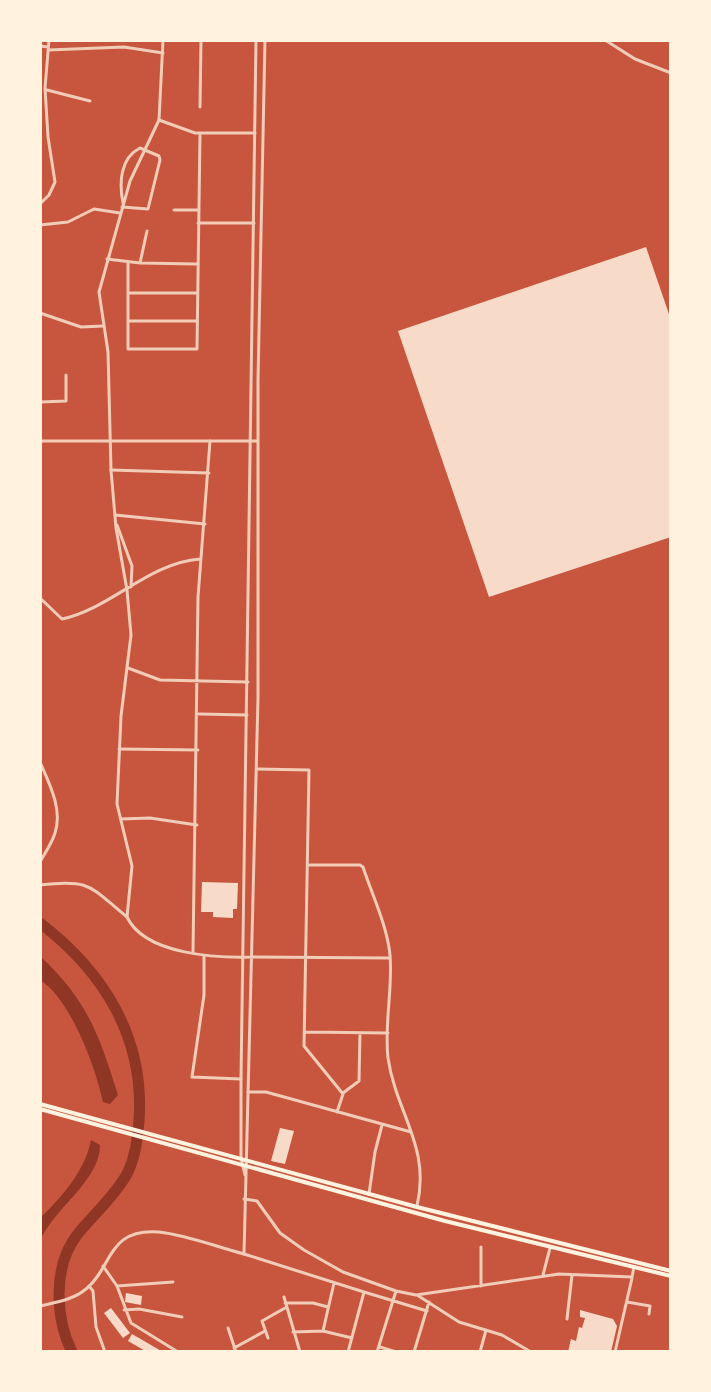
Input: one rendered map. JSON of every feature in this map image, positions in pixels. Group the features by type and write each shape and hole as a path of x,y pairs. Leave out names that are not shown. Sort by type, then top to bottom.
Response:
{"main road":[{"path":"40,1106 550,1247 634,1267 671,1270"},
{"path":"149,1136 671,1270"}],"street":[{"path":"40,204 55,182 45,90 49,40"},
{"path":"127,917 132,866 117,804 119,749 131,635 129,589 115,522 108,352 99,292 122,205 159,120 163,40"},
{"path":"200,107 201,40"},
{"path":"241,1158 256,40"},
{"path":"244,1254 259,683 257,441 265,40"},
{"path":"605,40 635,59 671,73"},
{"path":"40,46 48,49 124,47 163,53"},
{"path":"45,90 90,101"},
{"path":"159,120 200,134 255,133"},
{"path":"128,263 128,349 197,349 200,134"},
{"path":"140,148 159,156 148,209 122,205 125,162 133,151 140,148"},
{"path":"40,225 68,222 94,209 120,213"},
{"path":"174,210 199,210"},
{"path":"198,223 254,223"},
{"path":"140,263 147,231"},
{"path":"107,259 128,263 197,264"},
{"path":"128,293 197,293"},
{"path":"40,313 85,328 103,326"},
{"path":"128,321 197,321"},
{"path":"40,402 66,401 66,375"},
{"path":"40,502 40,441 257,441"},
{"path":"193,955 200,559 210,441"},
{"path":"111,470 209,473"},
{"path":"115,515 205,524"},
{"path":"115,522 132,566 129,589"},
{"path":"40,598 62,619 98,607 160,570 200,559"},
{"path":"128,668 160,680 259,683"},
{"path":"198,713 247,715"},
{"path":"119,749 198,750"},
{"path":"40,762 55,802 56,824 55,833 40,862"},
{"path":"257,769 309,770 304,1046 343,1094"},
{"path":"119,819 150,818 197,825"},
{"path":"308,865 363,867 388,941 388,1057 422,1171 417,1207"},
{"path":"40,884 75,881 83,884 127,917 141,933 193,955 390,958"},
{"path":"204,955 204,995 192,1077 241,1079"},
{"path":"305,1032 388,1033"},
{"path":"337,1112 343,1094 359,1081 360,1033"},
{"path":"248,1092 266,1092 411,1132"},
{"path":"369,1194 382,1125"},
{"path":"244,1199 257,1201 280,1233 330,1266 396,1291 416,1295 459,1322 521,1344 531,1352"},
{"path":"40,1306 69,1299 89,1286 113,1248 124,1240 161,1232 244,1254 427,1311"},
{"path":"481,1247 481,1286"},
{"path":"543,1275 550,1247"},
{"path":"103,1266 117,1286 124,1310 136,1327 178,1352"},
{"path":"615,1352 634,1267"},
{"path":"416,1295 543,1275 572,1273 632,1277"},
{"path":"567,1319 572,1273"},
{"path":"117,1286 173,1282"},
{"path":"323,1331 334,1283"},
{"path":"89,1286 93,1291 96,1327 105,1352"},
{"path":"396,1291 378,1350 396,1352"},
{"path":"348,1352 364,1292"},
{"path":"284,1297 300,1352"},
{"path":"649,1314 651,1300"},
{"path":"414,1352 429,1302"},
{"path":"627,1302 650,1306"},
{"path":"268,1338 262,1321 286,1305 313,1303 328,1307"},
{"path":"124,1310 139,1309 182,1317"},
{"path":"228,1328 235,1350 265,1331"},
{"path":"480,1352 486,1330"},
{"path":"293,1332 323,1331 352,1338"}],"shaded area":[{"path":"40,956 70,988 90,1020 118,1095 110,1104 103,1102 88,1053 62,1002 40,980"},
{"path":"91,1140 100,1145 92,1171 40,1241 40,1218 72,1183 84,1162"}],"building":[{"path":"646,247 671,320 671,537 489,597 398,331"},
{"path":"202,882 238,883 237,909 233,909 233,918 213,917 213,912 201,912"},
{"path":"280,1128 294,1131 285,1164 271,1161"},
{"path":"126,1293 142,1296 141,1305 125,1302"},
{"path":"111,1308 130,1333 123,1338 104,1313"},
{"path":"580,1310 613,1319 617,1326 611,1352 568,1352 571,1339 576,1341 585,1318 580,1317"},
{"path":"132,1334 163,1352 147,1352 128,1341"}],"waterway":[{"path":"40,923 83,963 116,1009 135,1062 139,1091 138,1135 130,1167 116,1190 77,1235 69,1248 60,1277 62,1324 72,1352"}]}
